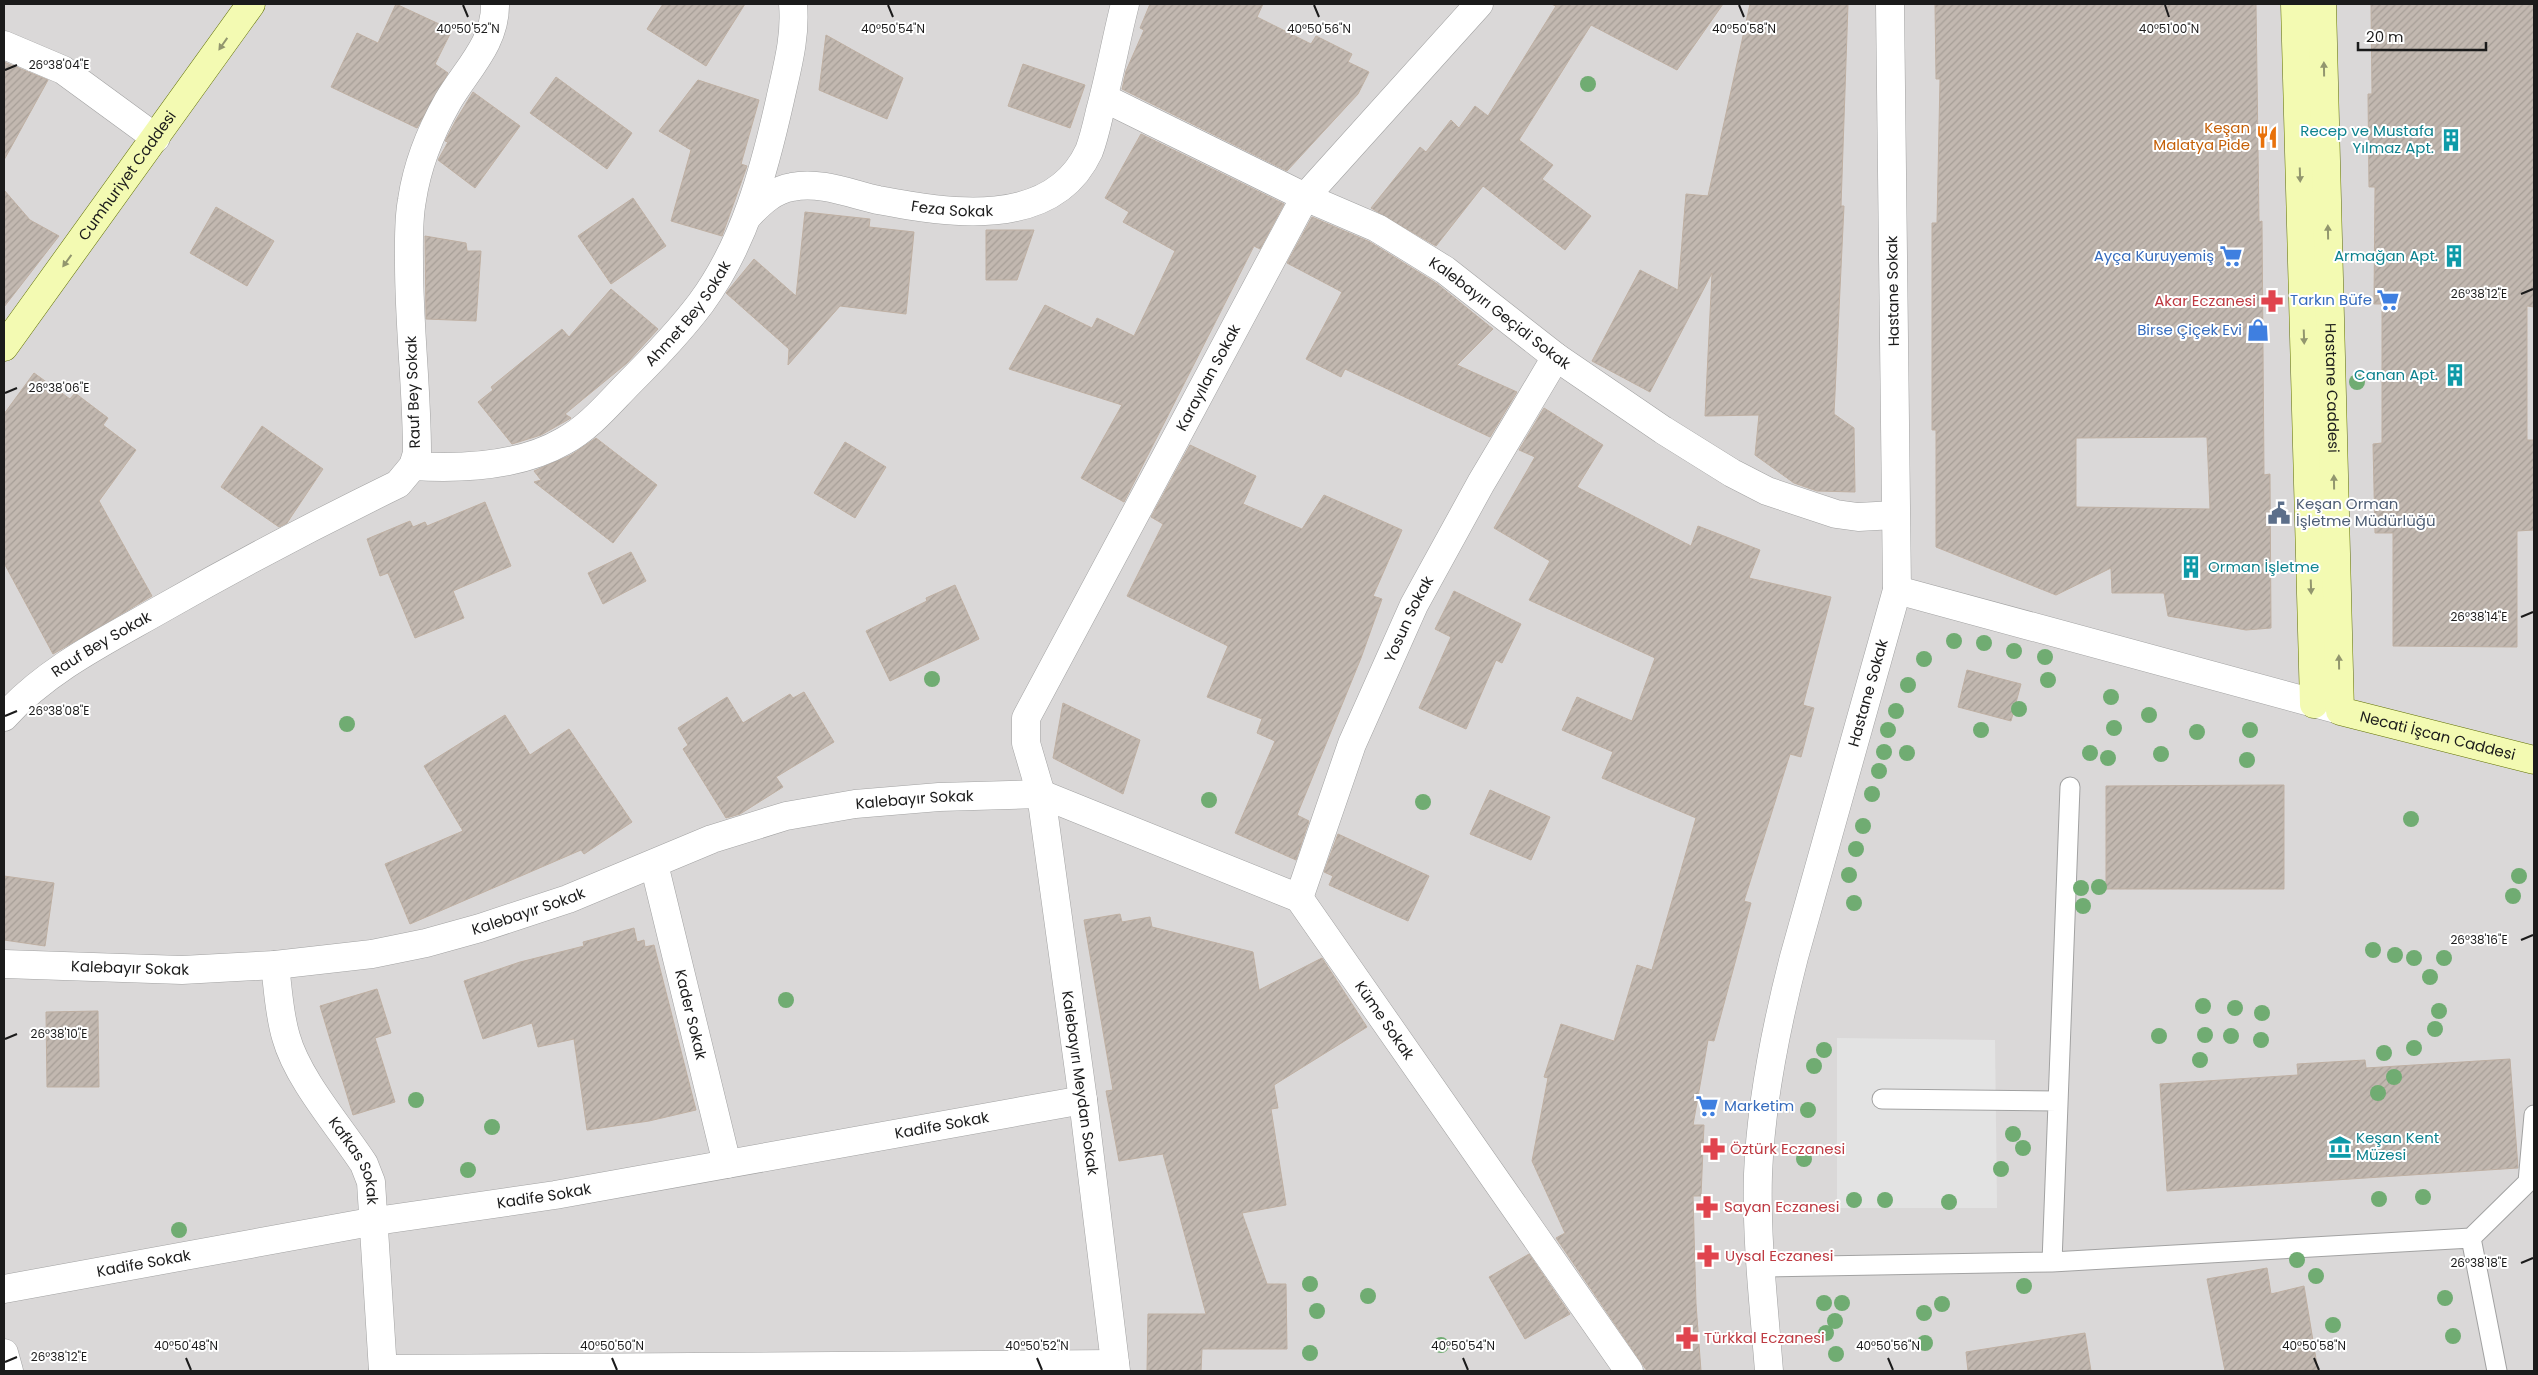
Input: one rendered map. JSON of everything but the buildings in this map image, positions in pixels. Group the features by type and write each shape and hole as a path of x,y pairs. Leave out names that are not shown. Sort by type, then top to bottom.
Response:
{"main road":[{"name":"Cumhuriyet Caddesi","path":"4,347 251,4"},
{"name":"Hastane Caddesi","path":"2295,4 2314,704"},
{"name":"Hastane Caddesi","path":"2322,4 2340,710"},
{"name":"Necati İşcan Caddesi","path":"2340,710 2534,760"}],"street":[{"name":"Rauf Bey Sokak","path":"4,717 18,701 59,668 207,583 323,520 398,484 413,466 417,443 409,298 409,227 412,200 418,173 436,125 459,84 489,38 493,26 494,4"},
{"name":"Ahmet Bey Sokak","path":"413,466 447,468 510,460 542,451 563,442 580,431 650,362 702,302 720,274 749,215 764,169 791,50 793,4"},
{"name":"Feza Sokak","path":"749,215 763,200 777,192 803,185 818,186 879,200 964,212 993,211 1020,206 1050,193 1078,168 1088,151 1104,98 1125,4"},
{"name":"Karayılan Sokak","path":"1041,794 1026,743 1026,718 1305,196 1479,4"},
{"name":"Hastane Sokak","path":"1769,1371 1758,1219 1758,1173 1767,1090 1784,997 1897,590 1890,4"},
{"path":"4,45 63,70 156,138"},
{"name":"Kalebayırı Geçidi Sokak","path":"1104,98 1305,196 1377,228 1446,270 1556,357 1663,430 1768,491 1836,514 1858,517 1896,515"},
{"name":"Yosun Sokak","path":"1299,898 1352,744 1414,605 1480,483 1556,357"},
{"path":"1897,590 2340,710"},
{"path":"1041,794 1299,898"},
{"name":"Kalebayır Sokak","path":"4,964 182,970 275,966 372,954 426,943 480,928 568,899 712,839 786,816 855,804 939,797 1041,794"},
{"name":"Kalebayırı Meydan Sokak","path":"1041,794 1083,1100 1116,1367"},
{"name":"Kader Sokak","path":"654,864 727,1164"},
{"name":"Küme Sokak","path":"1299,898 1629,1371"},
{"name":"Kafkas Sokak","path":"275,966 286,1039 295,1060 319,1099 364,1164 371,1182 376,1221 384,1370"},
{"name":"Kadife Sokak","path":"4,1289 376,1221 554,1195 1083,1100"},
{"path":"4,1353 9,1371"},
{"path":"384,1370 1116,1367"}],"lane":[{"path":"2052,1262 2070,787"},
{"path":"1882,1099 2058,1101"},
{"path":"1762,1267 2052,1262 2471,1238 2528,1182 2534,1115"},
{"path":"2471,1238 2496,1371"}],"shaded area":[{"path":"4,4 2534,4 2534,1371 4,1371"},
{"path":"1837,1038 1995,1040 1997,1208 1837,1208"}],"place":[{"name":"Keşan Malatya Pide","path":"2267,137"},
{"name":"Recep ve Mustafa Yılmaz Apt.","path":"2451,140"},
{"name":"Ayça Kuruyemiş","path":"2231,256"},
{"name":"Armağan Apt.","path":"2454,256"},
{"name":"Tarkın Büfe","path":"2388,300"},
{"name":"Akar Eczanesi","path":"2272,301"},
{"name":"Birse Çiçek Evi","path":"2258,330"},
{"name":"Canan Apt.","path":"2455,375"},
{"name":"Keşan Orman İşletme Müdürlüğü","path":"2279,513"},
{"name":"Orman İşletme","path":"2191,567"},
{"name":"Marketim","path":"1707,1106"},
{"name":"Keşan Kent Müzesi","path":"2340,1147"},
{"name":"Öztürk Eczanesi","path":"1714,1149"},
{"name":"Sayan Eczanesi","path":"1707,1207"},
{"name":"Uysal Eczanesi","path":"1708,1256"},
{"name":"Türkkal Eczanesi","path":"1687,1338"}]}
